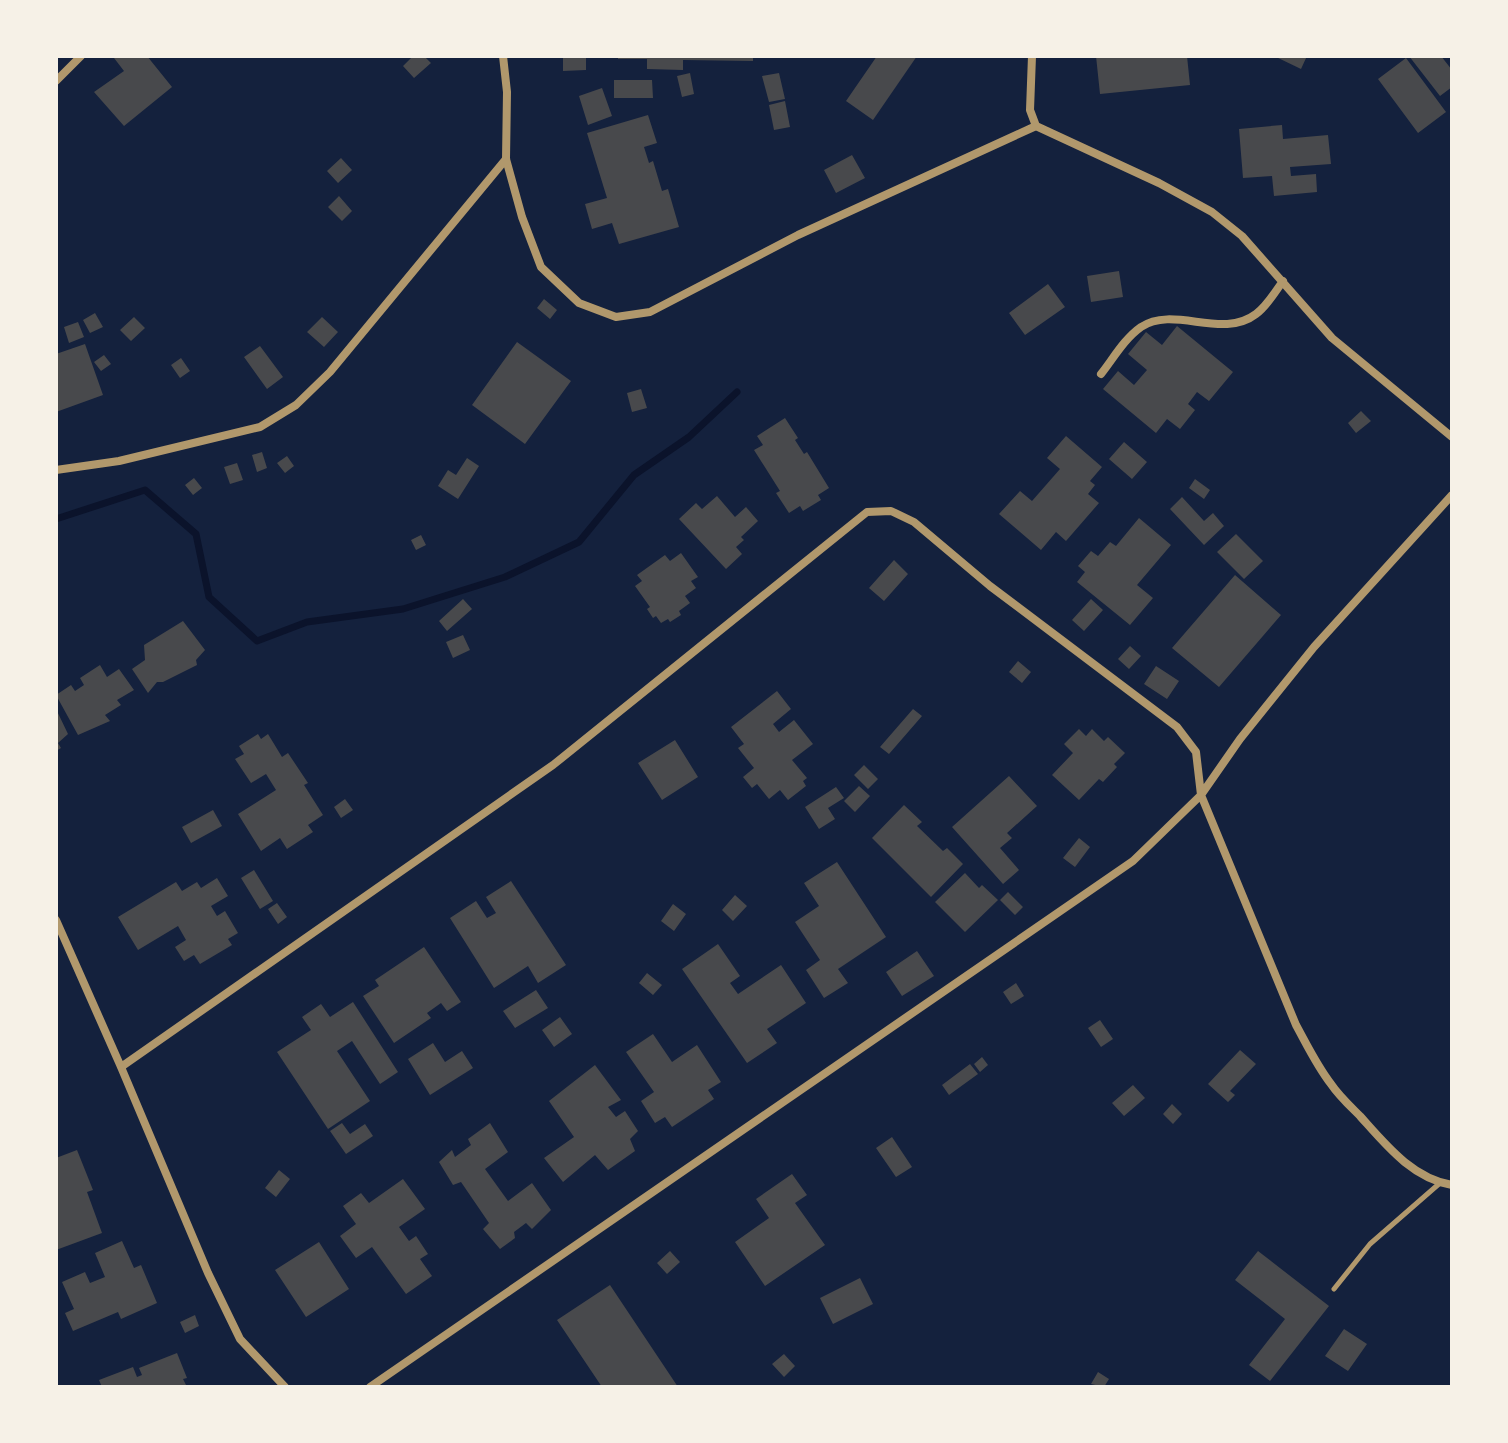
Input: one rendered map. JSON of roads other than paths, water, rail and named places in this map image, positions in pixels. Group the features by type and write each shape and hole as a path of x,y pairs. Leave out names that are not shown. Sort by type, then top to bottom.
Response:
{"street":[{"path":"56,81 81,56"},
{"path":"503,56 507,92 506,159 522,217 541,267 579,303 616,317 650,312 798,235 1036,126"},
{"path":"1032,56 1030,110 1036,126 1159,183 1212,212 1242,236 1332,338 1452,437"},
{"path":"56,470 119,461 260,427 296,405 330,372 506,159"},
{"path":"1101,374 1129,338 1143,326 1174,321 1214,325 1238,322 1254,316 1283,281"},
{"path":"370,1387 1133,861 1201,795 1240,739 1314,647 1452,495"},
{"path":"121,1067 553,765 867,512 891,511 914,522 990,586 1177,727 1196,752 1201,795 1296,1025 1331,1085 1391,1150 1413,1169 1440,1183 1452,1185"},
{"path":"56,920 208,1273 240,1339 285,1387"}],"lane":[{"path":"1334,1289 1370,1244 1440,1183"}],"waterway":[{"path":"56,519 145,490 196,534 209,597 257,641 307,622 403,609 505,577 579,542 634,475 689,437 737,392"}]}
